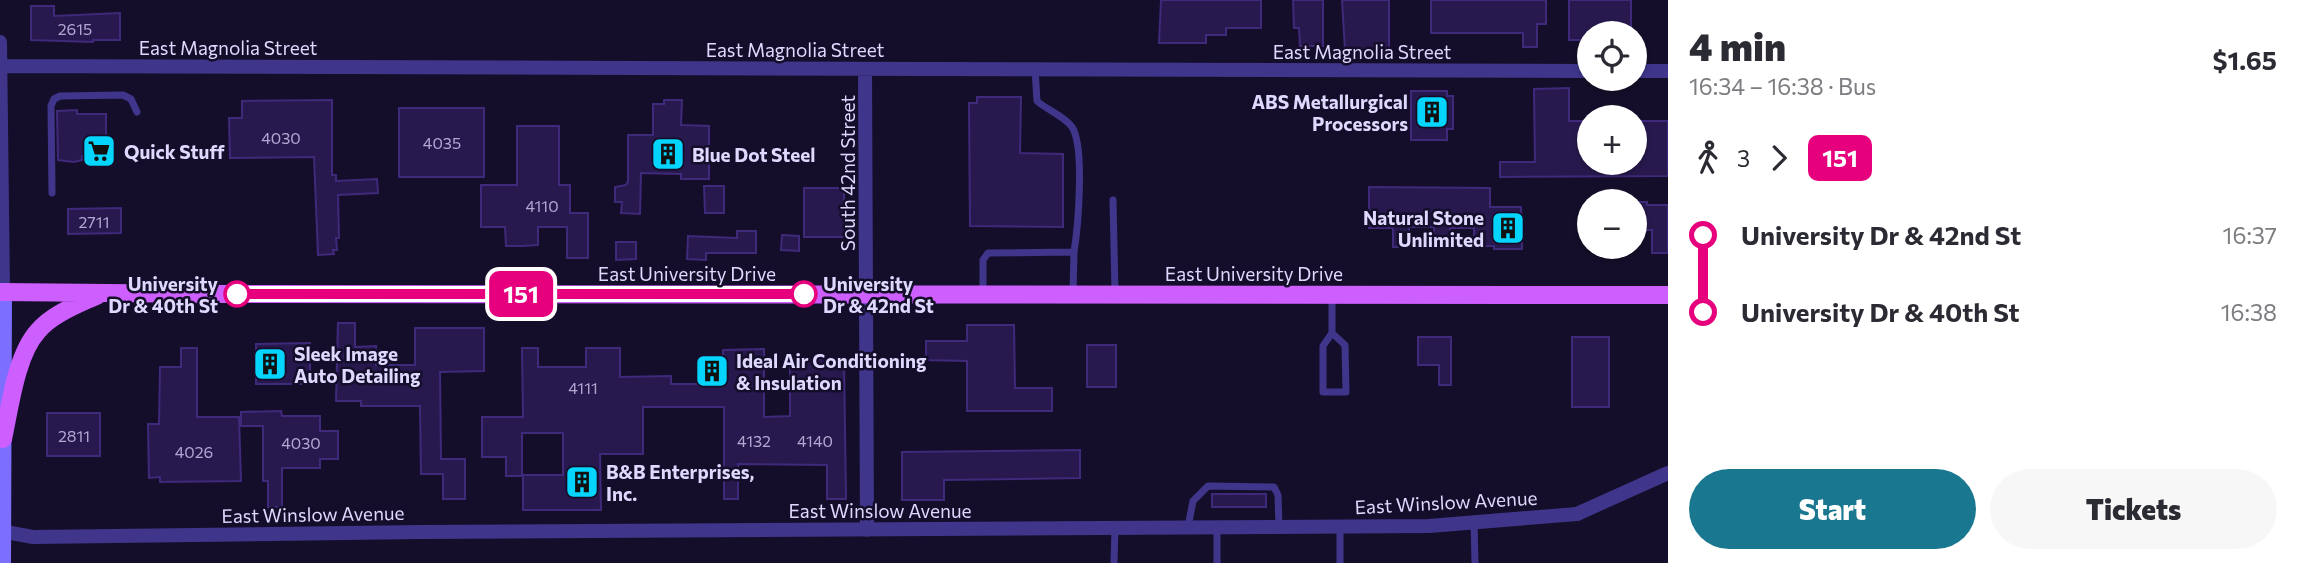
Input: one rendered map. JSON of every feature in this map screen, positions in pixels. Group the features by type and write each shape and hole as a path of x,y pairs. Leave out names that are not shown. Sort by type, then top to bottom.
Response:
{"main road":[{"name":"East University Drive","path":"1,292 1668,295"},
{"path":"1,292 2,563"},
{"path":"3,439 22,360 29,342 39,329 51,320 102,293"}],"street":[{"path":"0,42 1,292"},
{"name":"East Magnolia Street","path":"0,66 1577,71"},
{"name":"South 42nd Street","path":"865,69 867,530"},
{"path":"1647,71 1668,71"},
{"name":"East Winslow Avenue","path":"1,532 33,537 1429,526 1577,514 1668,473"}],"lane":[{"path":"1035,69 1037,101 1070,124 1078,138 1079,224 1074,252 1073,294"},
{"path":"52,193 51,106 54,99 60,96 123,95 131,99 137,112"},
{"path":"1113,200 1115,294"},
{"path":"983,294 983,260 988,253 1074,252"},
{"path":"1332,295 1332,333 1323,346 1323,392 1346,392 1345,345 1332,333"},
{"path":"1188,528 1193,501 1208,486 1263,485 1274,487 1278,495 1279,527"},
{"path":"1474,523 1475,563"},
{"path":"1340,527 1340,563"},
{"path":"1114,563 1115,528"},
{"path":"1217,528 1217,563"}],"building":[{"path":"1161,0 1261,0 1261,28 1226,28 1226,35 1206,35 1206,43 1159,43"},
{"path":"1293,0 1323,0 1323,46 1300,46 1299,28 1294,28"},
{"path":"1342,0 1389,0 1389,49 1345,50"},
{"path":"1431,0 1546,0 1546,24 1537,24 1537,47 1523,47 1523,33 1431,33"},
{"path":"1569,0 1631,0 1631,21 1577,21 1577,40 1569,40"},
{"path":"31,6 54,6 54,16 120,13 120,40 31,40"},
{"path":"1569,88 1569,121 1577,121 1577,175 1647,175 1647,121 1668,121 1668,176 1500,177 1500,162 1535,162 1534,89"},
{"name":"ABS Metallurgical Processors","path":"1411,91 1447,91 1447,96 1453,96 1453,129 1447,129 1447,140 1411,140"},
{"path":"977,97 1021,97 1020,153 1063,154 1063,227 970,226 969,103 977,103"},
{"path":"332,100 332,175 336,175 336,181 377,179 378,193 338,195 337,250 333,250 334,254 318,255 314,157 230,158 229,118 242,118 242,101"},
{"name":"Blue Dot Steel","path":"664,100 682,100 681,125 709,126 709,179 681,179 681,174 641,173 640,214 621,213 622,202 615,202 615,187 626,185 628,181 628,135 653,135 653,104 664,104"},
{"path":"399,108 484,108 484,177 399,177"},
{"path":"77,110 77,114 106,114 106,156 82,156 82,160 74,162 58,160 57,111"},
{"path":"517,126 559,126 559,185 570,185 570,213 588,213 588,258 567,258 567,227 538,227 538,245 506,246 505,227 481,227 481,185 517,185"},
{"path":"704,186 724,186 724,213 705,213"},
{"path":"1369,187 1490,188 1490,207 1521,207 1522,249 1474,246 1474,228 1450,228 1450,247 1434,247 1434,227 1409,227 1409,247 1393,247 1393,228 1369,228"},
{"path":"804,188 844,188 844,237 804,237"},
{"path":"1647,205 1668,205 1668,253 1652,253 1652,230 1647,230"},
{"path":"121,208 121,233 68,234 68,209"},
{"path":"737,231 756,231 756,253 706,253 706,260 687,259 688,236 737,238"},
{"path":"782,235 799,236 799,251 781,250"},
{"path":"616,242 636,242 636,259 616,260"},
{"path":"338,323 355,323 355,347 376,346 376,365 415,365 415,328 484,328 484,371 440,372 441,459 465,459 465,499 443,499 443,474 421,474 420,406 361,406 361,401 336,401"},
{"path":"967,325 1014,325 1015,388 1052,388 1052,411 967,411 967,361 926,360 926,341 967,341"},
{"path":"1418,337 1451,337 1451,385 1439,385 1439,365 1418,365"},
{"path":"1572,337 1609,337 1609,407 1572,407"},
{"path":"310,343 310,384 256,384 256,344"},
{"path":"1087,345 1116,345 1116,387 1087,387"},
{"path":"181,348 197,348 197,417 239,417 241,481 160,482 160,477 149,478 148,424 159,424 160,367 181,367"},
{"path":"522,348 538,348 538,367 586,367 586,348 620,348 620,377 671,376 671,384 701,384 701,357 723,357 723,350 764,349 764,417 790,416 790,359 844,359 846,499 827,499 827,465 738,464 738,499 724,499 724,407 643,407 643,454 600,454 601,510 523,510 523,475 563,475 563,433 522,433 522,476 506,476 506,457 482,457 482,417 523,417"},
{"path":"281,411 282,416 320,416 320,431 338,431 338,459 320,459 320,468 282,468 282,507 268,507 268,481 263,481 263,426 241,426 241,412"},
{"path":"47,413 100,413 100,456 47,456"},
{"path":"1080,450 1080,478 944,480 944,500 902,500 902,452"},
{"path":"1212,494 1266,494 1266,507 1212,507"}],"bus line":[{"name":"151","path":"237,294 804,294"}],"place":[{"name":"ABS Metallurgical Processors","path":"1432,112"},
{"name":"Quick Stuff","path":"99,151"},
{"name":"Blue Dot Steel","path":"668,154"},
{"name":"Natural Stone Unlimited","path":"1508,228"},
{"name":"University Dr & 40th St","path":"237,294"},
{"name":"University Dr & 42nd St","path":"804,294"},
{"name":"Sleek Image Auto Detailing","path":"270,364"},
{"name":"Ideal Air Conditioning & Insulation","path":"712,371"},
{"name":"B&B Enterprises, Inc.","path":"582,482"}]}
